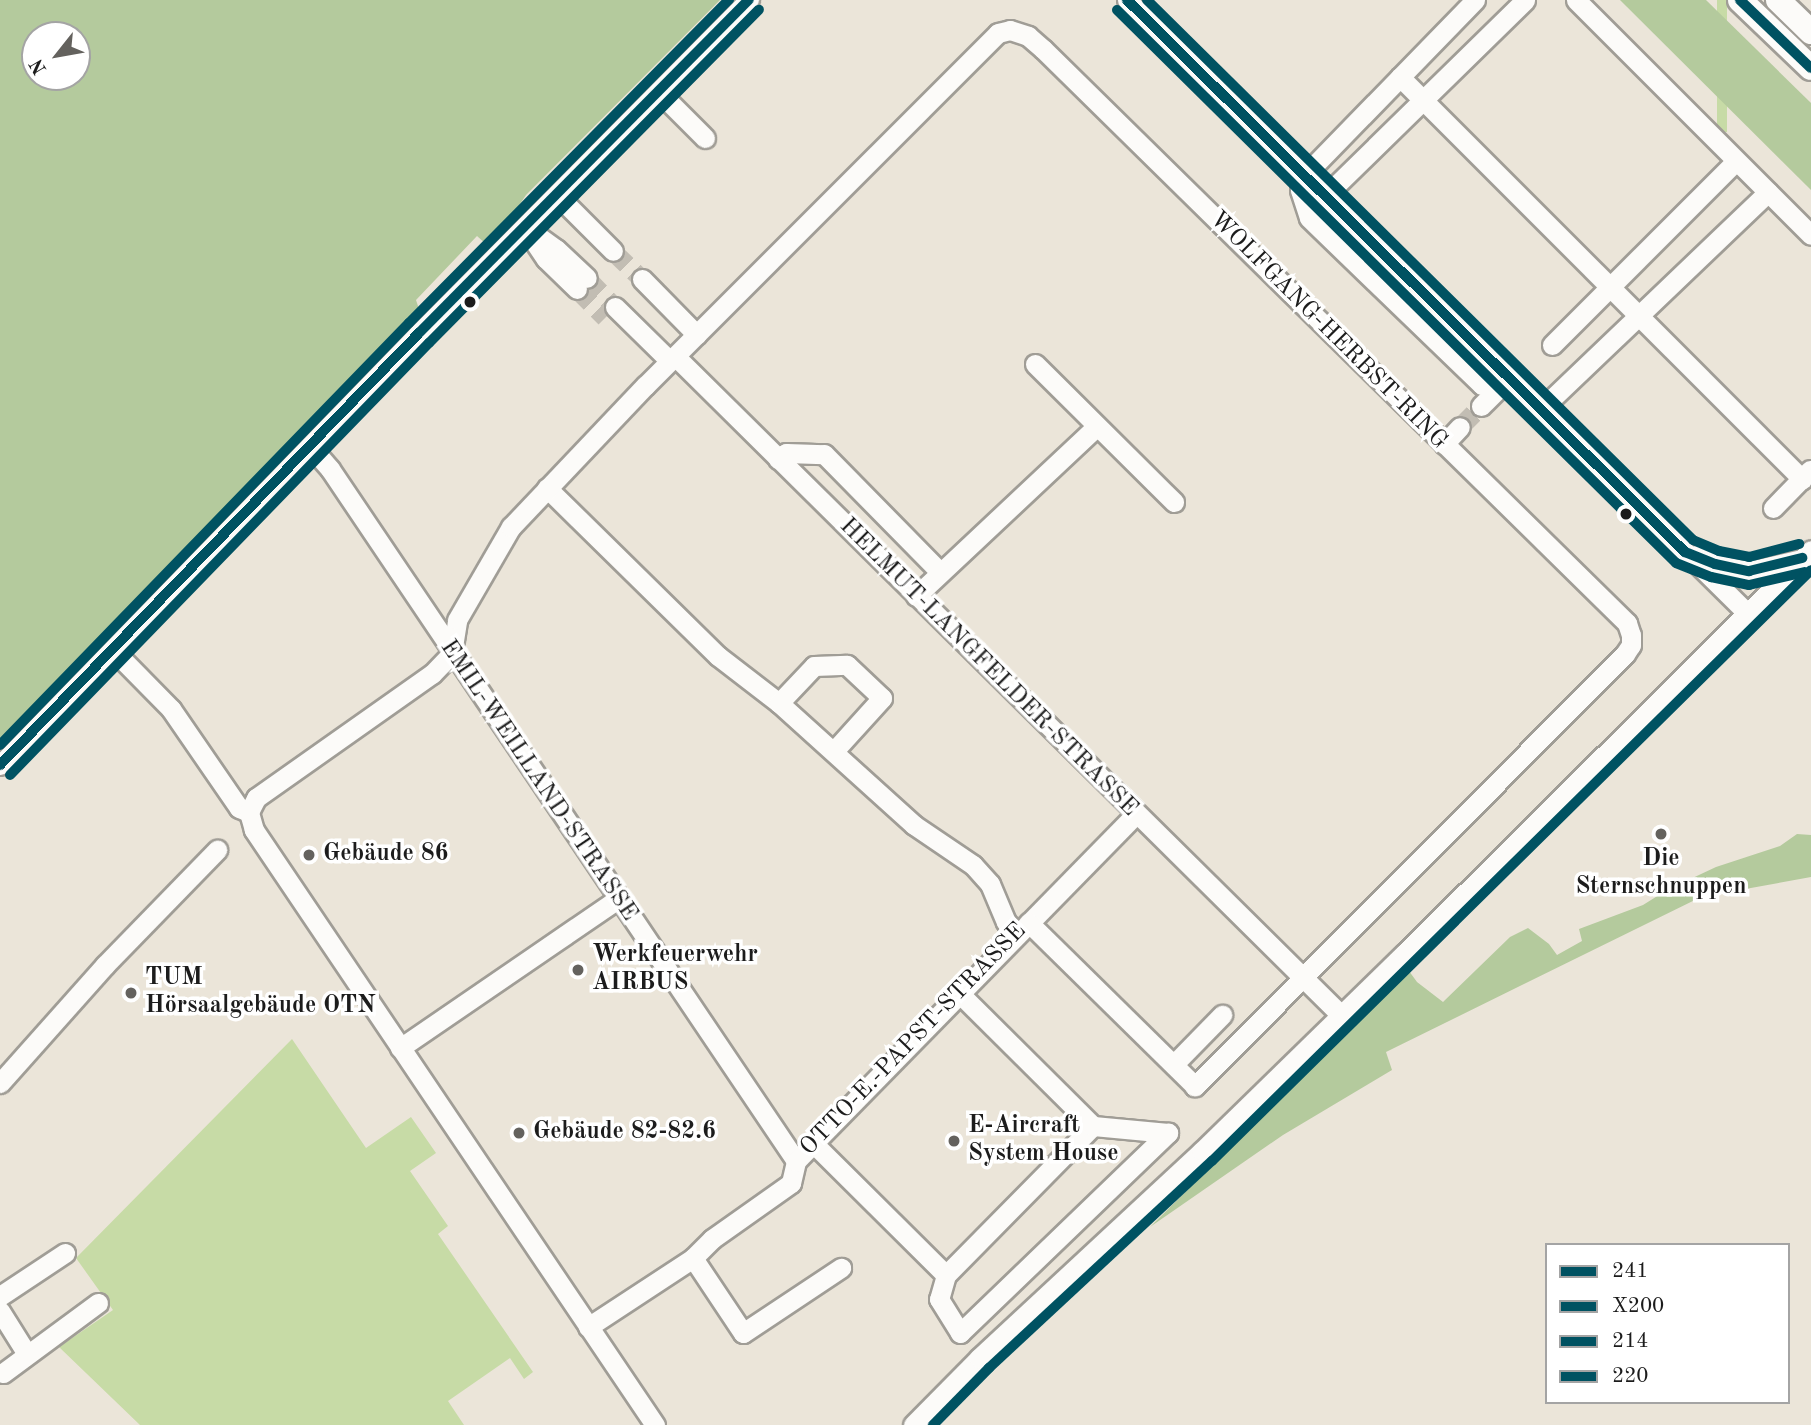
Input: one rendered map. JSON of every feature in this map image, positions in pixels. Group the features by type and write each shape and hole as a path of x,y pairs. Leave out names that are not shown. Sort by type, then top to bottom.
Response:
{"main road":[{"path":"1740,0 1811,68"},
{"path":"1778,0 1811,32"}],"street":[{"path":"0,765 749,0"},
{"path":"1128,0 1325,195 1504,383 1541,409 1747,613"},
{"path":"1475,0 1305,176 1300,190 1309,218 1482,385 1504,383"},
{"path":"1325,195 1525,0"},
{"path":"1576,0 1811,235"},
{"name":"WOLFGANG-HERBST-RING","path":"452,653 457,620 486,564 510,527 673,359 998,33 1010,30 1028,36 1627,623 1631,645 1303,977"},
{"path":"1400,77 1639,315 1806,474 1773,508"},
{"path":"659,92 705,138"},
{"path":"1552,345 1736,161"},
{"path":"1541,409 1768,192"},
{"path":"557,195 613,251"},
{"path":"525,228 556,249 582,284"},
{"path":"642,279 697,335"},
{"name":"HELMUT-LANGFELDER-STRASSE","path":"610,312 673,359 778,459 1341,1015"},
{"path":"1035,364 1174,502"},
{"path":"1481,406 1504,383"},
{"path":"916,596 1097,426"},
{"path":"1444,444 1460,427"},
{"name":"EMIL-WEILLAND-STRASSE","path":"310,446 330,469 796,1161"},
{"path":"778,459 786,453 824,454 940,572"},
{"path":"547,488 718,656 779,703 914,825 981,873 990,884 1006,922 1023,928 1195,1086 1303,977"},
{"path":"1685,552 1715,564 1749,571 1807,554"},
{"path":"913,1425 979,1358 1202,1151 1807,554"},
{"path":"113,650 171,709 239,808 249,812"},
{"path":"452,653 432,674 256,797 249,812 254,830 655,1425"},
{"path":"779,703 814,666 847,665 882,698 834,751"},
{"name":"OTTO-E.-PAPST-STRASSE","path":"588,1327 693,1258 712,1239 791,1183 796,1161 1136,814"},
{"path":"0,1083 105,965 217,850"},
{"path":"400,1048 618,899"},
{"path":"961,995 1093,1126 1168,1133 960,1333 939,1299 946,1275 1093,1126"},
{"path":"1174,1064 1222,1015"},
{"path":"813,1143 946,1275"},
{"path":"0,1296 65,1253"},
{"path":"693,1258 743,1333 841,1268"},
{"path":"3,1373 98,1303"},
{"path":"0,1311 27,1354"}],"green space":[{"path":"0,0 720,0 526,195 503,229 487,245 477,236 416,300 420,312 0,740"},
{"path":"1620,0 1706,0 1811,103 1811,190"},
{"path":"1717,0 1727,0 1727,132 1717,132"},
{"path":"1797,834 1811,835 1811,877 1701,897 1386,1052 1392,1070 1283,1135 1150,1227 1409,971 1417,982 1443,1002 1510,937 1528,928 1549,944 1557,955 1582,941 1579,929 1643,905 1667,890 1716,867 1780,846"},
{"path":"292,1039 366,1148 411,1117 436,1153 410,1171 448,1226 438,1234 533,1372 524,1379 510,1358 448,1401 464,1425 140,1425 59,1347 113,1310 76,1258"}],"tunnel":[{"path":"613,251 642,279"},
{"path":"587,278 615,307"},
{"path":"577,289 605,317"},
{"path":"1460,427 1481,406"}],"transit line":[{"name":"214","path":"0,745 409,323 729,0"},
{"name":"241","path":"0,765 419,333 749,0"},
{"name":"241","path":"1127,0 1685,552 1715,564 1749,571 1802,558"},
{"name":"220","path":"1147,0 1693,540 1719,551 1749,557 1799,544"},
{"name":"241","path":"1740,0 1811,68"},
{"name":"X200","path":"10,775 429,343 759,10"},
{"name":"X200","path":"1117,10 1676,563 1711,577 1749,585 1805,572"},
{"name":"X200","path":"933,1425 989,1368 1212,1161 1811,570"}],"place":[{"name":"Die Sternschnuppen","path":"1661,834"},
{"name":"Gebäude 86","path":"309,855"},
{"name":"Werkfeuerwehr AIRBUS","path":"578,970"},
{"name":"TUM Hörsaalgebäude OTN","path":"131,993"},
{"name":"Gebäude 82-82.6","path":"519,1133"},
{"name":"E-Aircraft System House","path":"954,1141"}]}
